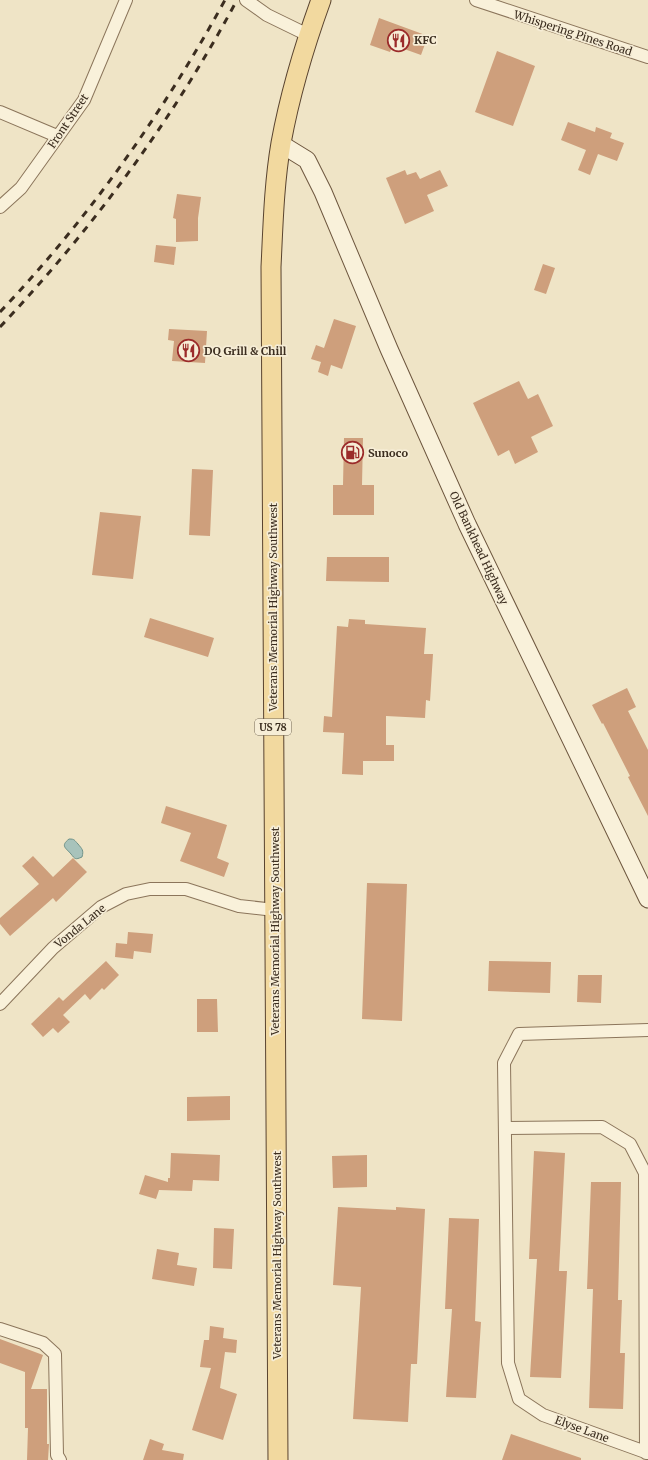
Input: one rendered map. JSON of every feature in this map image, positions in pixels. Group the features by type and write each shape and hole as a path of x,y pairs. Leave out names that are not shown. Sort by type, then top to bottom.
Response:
{"main road":[{"name":"Veterans Memorial Highway Southwest","path":"278,1460 271,267 275,200 281,144 291,96 308,36 321,0"}],"street":[{"name":"Front Street","path":"0,207 21,188 84,100 126,0"},
{"path":"246,0 268,15 308,36"},
{"name":"Whispering Pines Road","path":"476,0 648,57"},
{"path":"0,112 57,136"},
{"name":"Old Bankhead Highway","path":"281,144 307,160 323,192 389,350 467,524 648,899"},
{"name":"Vonda Lane","path":"0,1004 59,943 101,907 126,894 150,889 186,889 239,906 275,910"},
{"path":"647,1453 645,1173 630,1144 602,1127 505,1128 504,1063 519,1034 648,1030"},
{"name":"Elyse Lane","path":"505,1128 508,1363 519,1399 543,1415 647,1453"},
{"path":"0,1329 43,1343 55,1354 57,1455 60,1460"}],"water":[{"path":"69,839 74,840 82,848 82,857 73,857 65,847 64,845 66,841"}],"building":[{"name":"KFC","path":"379,18 428,36 421,55 393,45 390,52 370,45"},
{"path":"497,51 535,66 513,126 475,112"},
{"path":"568,122 595,132 596,127 612,133 610,138 624,143 617,161 598,154 590,175 578,170 586,150 561,140"},
{"path":"405,170 407,175 416,172 420,179 440,170 448,186 427,195 434,211 405,224 386,178"},
{"path":"177,194 201,197 198,218 198,241 176,242 176,219 173,218"},
{"path":"156,245 176,247 174,265 154,262"},
{"path":"543,264 555,268 546,294 534,290"},
{"path":"334,319 356,326 342,369 331,365 328,376 318,372 321,362 311,359 316,345 324,348"},
{"name":"DQ Grill & Chill","path":"169,329 207,331 205,363 172,361 174,341 168,340"},
{"path":"519,381 528,399 538,394 553,426 531,437 538,452 515,464 509,450 498,456 473,403"},
{"path":"344,438 363,438 362,485 374,485 374,515 333,515 333,485 343,485"},
{"path":"192,469 213,470 210,536 189,535"},
{"path":"100,512 141,516 133,579 92,575"},
{"path":"327,557 389,557 389,582 326,581"},
{"path":"150,618 214,638 208,657 144,637"},
{"path":"349,619 365,620 365,624 426,628 424,654 433,654 430,701 426,700 425,718 386,716 386,745 394,745 394,761 363,761 363,775 342,774 344,733 323,732 324,716 332,717 337,626 348,627"},
{"path":"627,688 636,707 628,711 648,750 648,816 628,777 630,776 603,723 602,724 592,705"},
{"path":"166,806 227,825 217,858 229,863 224,877 180,861 191,833 161,823"},
{"path":"33,856 53,877 73,858 87,872 56,902 53,898 10,936 0,924 0,918 39,884 22,866"},
{"path":"367,883 407,884 402,1021 362,1019"},
{"path":"128,932 153,934 151,953 134,951 133,959 115,957 116,943 127,944"},
{"path":"106,961 119,975 104,990 102,988 90,1000 85,994 63,1015 70,1022 58,1033 53,1028 43,1037 31,1024 59,997 63,1001"},
{"path":"489,961 551,962 550,993 488,991"},
{"path":"578,975 602,975 601,1003 577,1002"},
{"path":"197,999 217,999 218,1032 197,1032"},
{"path":"230,1096 230,1120 187,1121 187,1097"},
{"path":"534,1151 565,1153 559,1271 567,1271 561,1378 530,1377 537,1259 529,1259"},
{"path":"171,1153 220,1155 219,1181 193,1180 192,1191 159,1190 156,1199 139,1194 145,1175 168,1182 168,1178 170,1178"},
{"path":"367,1155 367,1187 333,1188 332,1156"},
{"path":"591,1182 621,1182 618,1300 622,1300 620,1353 625,1353 623,1409 589,1408 593,1289 587,1289"},
{"path":"338,1207 396,1210 396,1207 425,1209 417,1364 411,1364 408,1422 353,1419 361,1287 333,1285"},
{"path":"449,1218 479,1219 475,1321 481,1322 476,1398 446,1397 452,1309 445,1309"},
{"path":"214,1228 234,1229 232,1269 213,1268"},
{"path":"157,1249 179,1253 177,1265 197,1268 194,1286 152,1279"},
{"path":"210,1326 224,1328 223,1338 237,1340 236,1353 225,1352 220,1388 237,1394 223,1440 192,1430 211,1368 200,1367 204,1340 209,1340"},
{"path":"0,1339 43,1355 31,1389 47,1389 47,1444 49,1444 48,1460 27,1460 28,1428 25,1428 25,1372 0,1363"},
{"path":"511,1434 581,1458 581,1460 502,1460"},
{"path":"150,1439 164,1444 162,1450 184,1454 183,1460 143,1460"}],"railway":[{"path":"0,312 64,239 123,163 176,83 225,0"},
{"path":"0,327 68,251 129,171 186,88 237,0"}],"place":[{"name":"KFC","path":"399,40"},
{"name":"DQ Grill & Chill","path":"189,351"},
{"name":"Sunoco","path":"353,453"}]}
